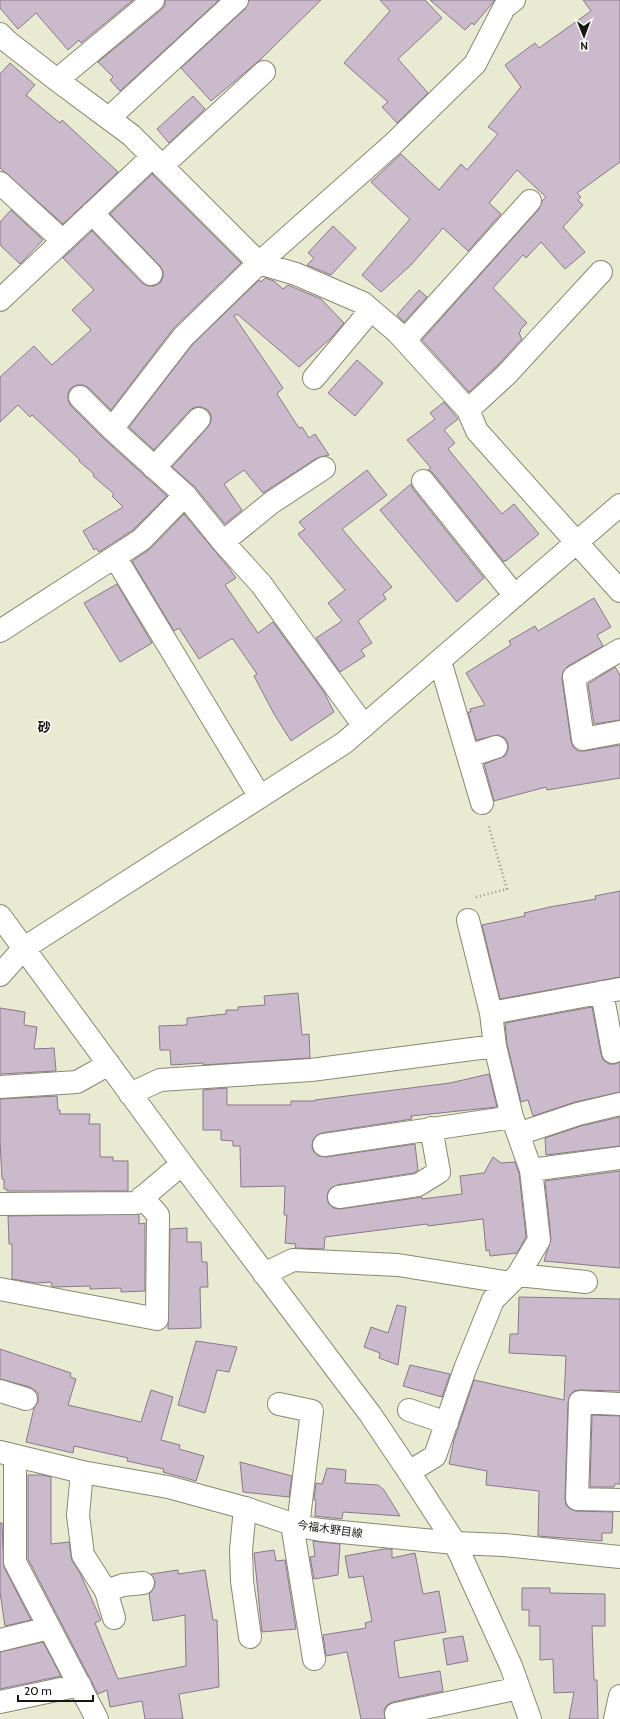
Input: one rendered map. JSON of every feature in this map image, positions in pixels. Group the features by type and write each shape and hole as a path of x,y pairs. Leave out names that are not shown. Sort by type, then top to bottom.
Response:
{"street":[{"path":"57,80 153,0"},
{"path":"109,118 237,0"},
{"path":"112,429 184,337 260,263 392,145 475,64 504,8 514,0"},
{"path":"0,34 8,42 57,80 131,135 260,263 296,274 363,303 372,310 404,340 468,410 477,431 620,591"},
{"path":"0,300 92,213 264,72"},
{"path":"0,183 63,241"},
{"path":"404,340 530,201"},
{"path":"92,213 151,274"},
{"path":"468,410 506,375 601,272"},
{"path":"314,378 372,310"},
{"path":"80,397 112,429 185,495 223,542 261,584 364,726"},
{"path":"154,468 200,419"},
{"path":"223,542 271,503 324,468"},
{"path":"423,481 515,596"},
{"path":"0,631 141,540 185,495"},
{"path":"0,975 24,948 344,743 577,544 620,505"},
{"path":"116,557 260,797"},
{"path":"620,650 574,677 583,739 620,732"},
{"path":"440,661 482,803"},
{"path":"469,756 496,747"},
{"path":"0,916 182,1164 370,1414 409,1472 455,1543 511,1666 530,1719"},
{"path":"409,1472 435,1456 448,1423 465,1369 493,1300 514,1279 539,1240 531,1170 515,1126 496,1046 491,1013 468,920"},
{"path":"491,1013 611,990 613,1052"},
{"path":"130,1094 160,1080 311,1070 496,1046"},
{"path":"0,1087 77,1082 109,1064"},
{"path":"324,1145 431,1128 515,1126 620,1104"},
{"path":"339,1197 418,1185 439,1172 431,1128"},
{"path":"531,1170 620,1158"},
{"path":"0,1204 136,1203 182,1164"},
{"path":"0,1289 157,1319 158,1215 142,1197"},
{"path":"264,1274 293,1260 398,1265 514,1279 586,1282"},
{"path":"0,1391 26,1399"},
{"path":"620,1404 580,1402 577,1499 620,1500"},
{"path":"279,1404 312,1411 295,1525 314,1659"},
{"path":"409,1410 448,1423"},
{"path":"7,1455 15,1562 97,1719"},
{"name":"今福木野目線","path":"7,1455 82,1472 168,1487 245,1508 295,1525 321,1530 455,1543 504,1545 620,1557"},
{"path":"82,1472 78,1515 83,1555 106,1592 114,1618"},
{"path":"245,1508 241,1550 242,1581 250,1637"},
{"path":"106,1592 123,1585 143,1583"},
{"path":"0,1640 49,1628"},
{"path":"0,1702 80,1685"},
{"path":"396,1714 519,1688"},
{"path":"615,1719 620,1696"}],"path":[{"path":"468,920 464,900 507,889 482,803"}],"building":[{"path":"0,0 133,0 81,43 79,40 68,50 36,13 18,29 0,8"},
{"path":"165,0 219,0 120,91 110,80 113,77 98,62 161,10 165,5"},
{"path":"249,0 321,0 260,60 211,101 181,68 245,9"},
{"path":"380,0 425,0 442,18 398,59 428,93 397,123 382,107 388,102 344,63 390,11"},
{"path":"430,0 495,0 474,25 472,23 465,30"},
{"path":"583,0 620,0 620,162 577,193 581,197 578,200 583,205 563,227 585,252 565,269 541,242 526,258 523,255 493,288 527,323 519,333 522,339 497,366 469,392 422,340 539,209 542,201 546,197 517,170 489,203 501,214 468,251 443,228 411,265 381,292 362,275 410,219 371,182 401,154 439,190 461,164 467,170 498,134 488,127 521,87 505,65 535,43 539,48 591,11"},
{"path":"10,63 35,85 26,95 60,123 62,120 118,172 63,224 0,168 0,74"},
{"path":"193,96 205,109 169,143 157,129"},
{"path":"152,174 241,263 173,329 111,410 84,385 76,385 71,388 68,393 68,400 71,406 103,438 167,496 133,530 99,552 96,548 94,550 83,531 123,507 112,496 114,494 93,476 94,474 79,461 80,460 32,415 30,417 18,405 0,422 0,377 34,346 52,365 91,330 72,310 94,290 63,258 92,231 142,283 148,286 154,286 160,283 163,277 163,271 160,266 110,214"},
{"path":"11,210 43,240 20,264 0,245 0,222"},
{"path":"333,226 356,248 331,275 307,265 314,258 308,253"},
{"path":"265,278 274,281 283,289 288,285 321,299 344,323 333,336 299,367 237,314 234,316 283,388 277,394 299,428 302,427 309,438 315,434 329,455 317,458 263,493 244,470 224,484 242,510 225,524 195,487 172,467 208,427 211,421 211,415 208,410 201,407 195,407 190,410 154,450 129,427 192,345 259,280 261,282"},
{"path":"419,290 427,297 404,322 397,315"},
{"path":"357,360 383,383 355,416 328,393"},
{"path":"444,402 458,419 444,430 455,443 448,449 502,514 514,504 539,534 504,562 433,473 428,470 431,468 407,440 435,419 430,413"},
{"path":"367,470 387,495 342,529 392,587 383,594 386,599 358,621 372,643 361,650 365,656 340,672 316,638 342,621 328,603 345,590 298,534 305,529 299,522"},
{"path":"411,484 413,489 484,578 457,602 380,510"},
{"path":"184,514 236,578 225,585 258,633 273,622 324,692 334,712 291,741 274,714 254,676 257,674 233,639 199,659 179,628 174,631 132,561 150,549"},
{"path":"117,584 152,643 120,662 84,603"},
{"path":"594,598 611,627 597,635 603,646 568,666 563,672 562,679 573,747 578,751 585,751 620,745 620,778 547,790 546,787 494,801 484,764 505,756 508,750 508,743 505,738 498,735 476,740 468,712 471,712 470,709 485,705 466,673 511,645 509,641 535,626 538,631"},
{"path":"615,667 620,675 620,720 594,724 588,684"},
{"path":"620,891 620,977 500,999 482,925 525,916 524,913 550,907 596,899 595,896"},
{"path":"298,993 302,1035 309,1034 310,1058 203,1065 203,1063 171,1065 170,1050 160,1050 159,1026 187,1025 187,1018 226,1014 226,1010 238,1010 238,1007 265,1005 264,996"},
{"path":"592,1007 603,1060 609,1064 620,1062 620,1092 575,1102 533,1116 528,1100 521,1102 507,1044 505,1023"},
{"path":"0,1008 25,1012 24,1025 37,1027 34,1049 54,1048 56,1071 0,1074"},
{"path":"489,1074 497,1107 411,1116 412,1119 322,1133 317,1135 313,1140 312,1147 314,1152 319,1156 326,1157 415,1144 418,1170 414,1173 337,1185 331,1188 328,1192 327,1198 329,1204 334,1208 340,1209 422,1197 422,1199 462,1194 460,1176 484,1173 493,1157 501,1163 515,1162 519,1173 526,1237 517,1253 490,1256 489,1250 486,1251 483,1219 428,1226 427,1224 325,1237 324,1249 295,1248 296,1244 285,1243 287,1215 284,1215 285,1186 241,1187 240,1146 233,1146 233,1141 221,1140 221,1130 203,1130 203,1090 227,1088 227,1105 291,1105 291,1101 315,1101 450,1083"},
{"path":"57,1096 58,1110 60,1110 60,1114 90,1114 89,1124 100,1124 100,1157 113,1157 113,1161 128,1161 128,1191 7,1191 7,1189 4,1189 0,1141 0,1099"},
{"path":"620,1117 620,1146 546,1155 545,1138 581,1126"},
{"path":"620,1171 620,1268 544,1261 551,1239 545,1181"},
{"path":"139,1214 139,1224 145,1223 145,1291 121,1292 121,1288 90,1289 90,1286 54,1287 52,1286 51,1282 37,1283 12,1279 12,1244 9,1244 8,1216"},
{"path":"187,1228 187,1242 201,1242 202,1262 207,1262 208,1287 200,1287 201,1328 168,1329 170,1229"},
{"path":"519,1297 620,1299 620,1391 574,1391 570,1395 568,1402 566,1505 570,1509 576,1511 613,1512 612,1533 602,1533 602,1541 538,1536 539,1491 486,1485 487,1471 449,1464 454,1440 474,1380 564,1400 566,1356 509,1353 510,1334 518,1334"},
{"path":"397,1305 406,1307 398,1365 379,1358 380,1353 364,1347 371,1327 388,1333"},
{"path":"196,1341 237,1347 229,1372 217,1370 205,1413 178,1405"},
{"path":"0,1349 71,1373 70,1377 76,1379 68,1405 141,1422 151,1390 173,1397 161,1440 180,1445 179,1449 204,1456 196,1481 163,1472 164,1469 127,1461 128,1458 74,1446 73,1453 26,1442 34,1408 38,1402 38,1393 30,1387 0,1379"},
{"path":"410,1365 450,1374 442,1397 403,1386"},
{"path":"592,1415 620,1416 620,1484 615,1484 614,1487 590,1487"},
{"path":"240,1462 292,1476 289,1497 243,1492"},
{"path":"327,1468 346,1470 345,1483 378,1485 384,1490 400,1516 343,1512 342,1519 315,1516 316,1500 314,1500 316,1483 322,1484"},
{"path":"28,1475 42,1475 51,1477 51,1544 69,1542 72,1561 80,1573 101,1620 95,1623 118,1679 186,1666 185,1615 153,1621 149,1594 154,1588 155,1582 151,1574 178,1570 178,1574 205,1570 213,1620 217,1620 219,1687 179,1694 183,1719 145,1719 142,1701 110,1707 107,1690 98,1694 28,1559"},
{"path":"0,1523 2,1523 4,1567 31,1620 5,1626 0,1592"},
{"path":"313,1541 340,1544 338,1575 314,1579 310,1557 315,1556"},
{"path":"392,1549 392,1558 415,1553 423,1594 439,1591 446,1632 394,1641 399,1678 440,1671 443,1691 393,1702 387,1705 384,1710 385,1719 361,1719 347,1652 326,1656 323,1635 366,1628 365,1623 372,1621 363,1576 349,1578 345,1556"},
{"path":"274,1550 276,1561 285,1560 296,1629 262,1632 254,1553"},
{"path":"522,1588 550,1588 550,1593 605,1594 605,1626 592,1626 594,1680 597,1680 598,1719 569,1719 574,1692 554,1693 553,1659 540,1660 540,1626 529,1626 529,1610 522,1610"},
{"path":"463,1636 468,1661 447,1665 443,1639"},
{"path":"43,1642 61,1676 0,1689 0,1652"}],"district":[{"name":"砂","path":"44,727"}]}
